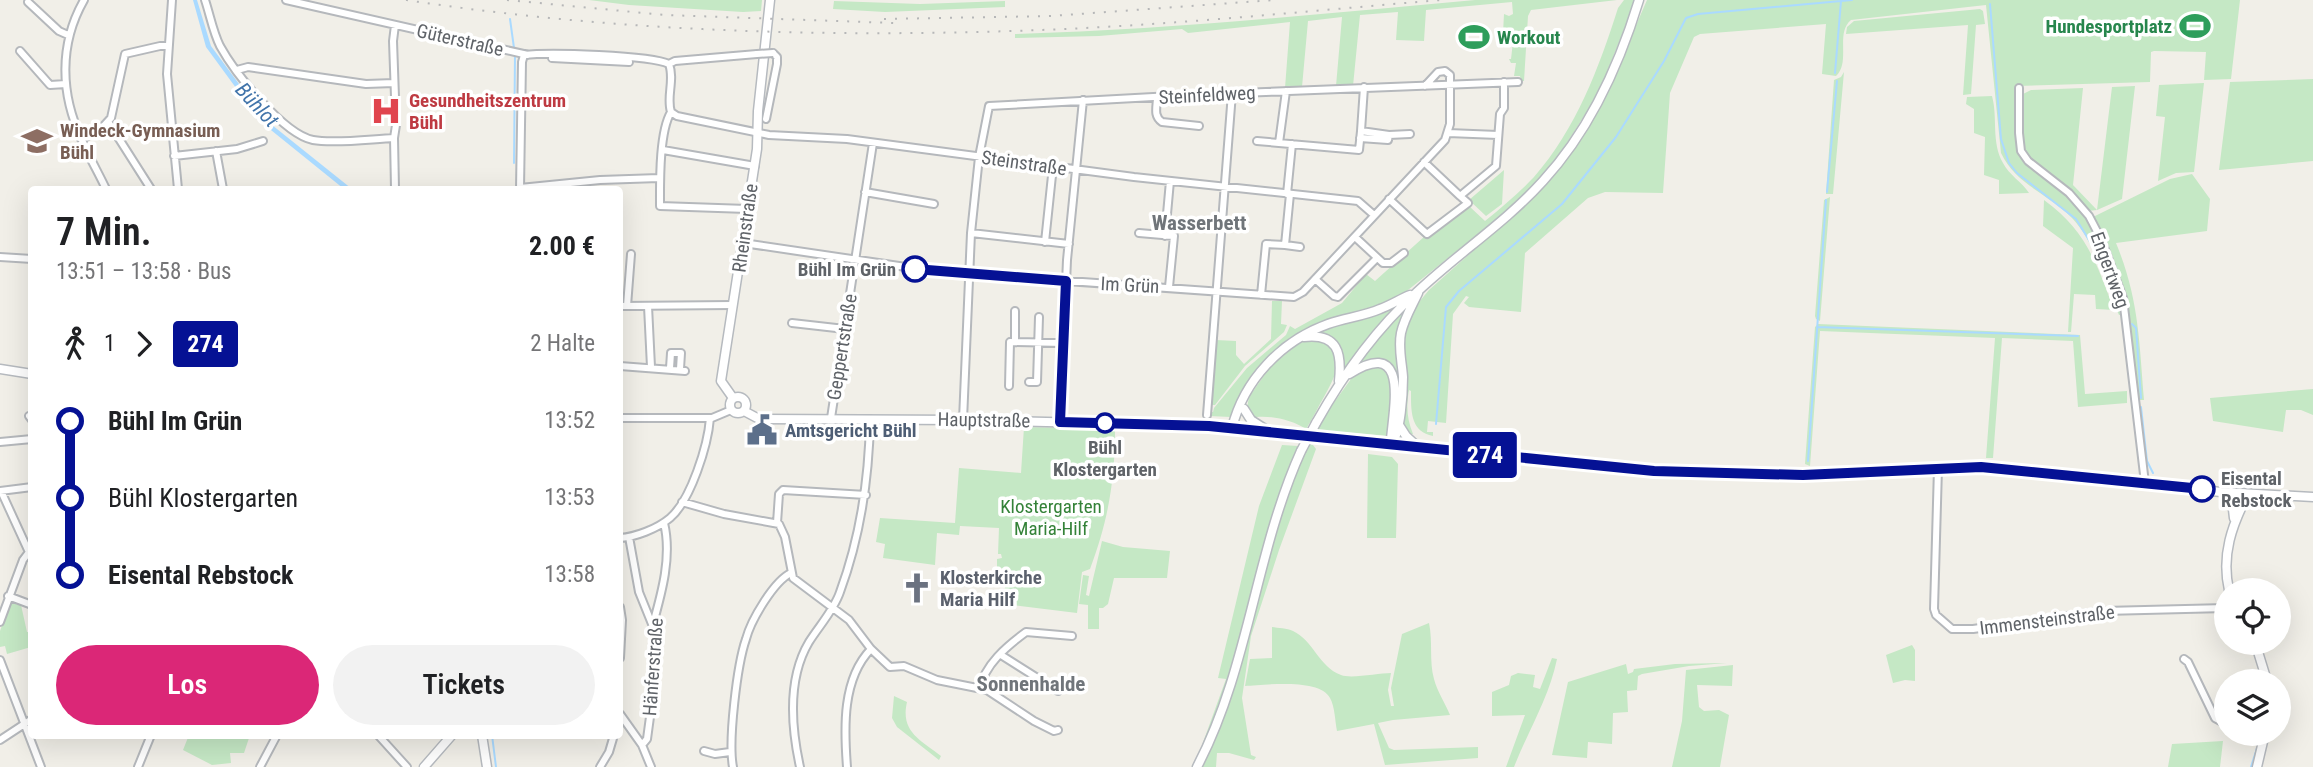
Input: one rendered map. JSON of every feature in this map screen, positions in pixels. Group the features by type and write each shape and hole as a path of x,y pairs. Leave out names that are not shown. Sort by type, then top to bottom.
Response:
{"main road":[{"name":"Rheinstraße","path":"733,398 721,381 755,166 770,0"},
{"path":"1197,767 1225,702 1274,521 1288,480 1316,422 1341,381 1380,330 1418,291 1521,204 1573,145 1614,71 1639,0"},
{"path":"1233,428 1245,395 1256,376 1271,360 1301,337 1331,323 1380,309 1418,291"},
{"path":"1391,445 1399,425 1403,377 1401,335 1418,291"},
{"path":"1301,337 1323,337 1336,348 1340,357 1341,381"},
{"path":"1341,381 1370,363 1379,363 1393,375 1396,389 1391,445"},
{"path":"2,370 28,373"},
{"path":"1233,428 1244,410 1245,395"},
{"path":"731,410 730,402 738,396 746,400 744,411"},
{"name":"Hauptstraße","path":"731,410 737,413 744,411 759,419 963,420 1233,428 1419,448 1568,468 1763,475 1981,467 2248,494 2313,497"},
{"path":"1244,410 1251,420 1270,432"},
{"path":"1399,425 1419,448"},
{"path":"2231,492 2234,521"},
{"path":"2228,578 2226,556 2234,521 2248,494"},
{"path":"424,767 448,739"},
{"path":"483,739 487,767"},
{"path":"2257,767 2262,746"}],"street":[{"path":"84,0 68,35 66,84 72,116 104,186"},
{"path":"172,0 167,74 178,186"},
{"path":"205,0 217,39 237,70 270,110 301,136 315,141 394,138"},
{"name":"Güterstraße","path":"286,0 539,58 637,62 644,60 666,63 774,53 777,64 765,119"},
{"path":"28,2 59,31 68,35"},
{"path":"395,25 395,186"},
{"path":"81,139 100,130 109,122 125,54 168,46"},
{"path":"20,51 50,85 66,84"},
{"path":"518,53 522,62 520,186"},
{"path":"666,63 672,73 669,107 671,112 659,178 660,206 747,209"},
{"path":"237,70 248,67 366,84 394,83"},
{"name":"Steinfeldweg","path":"1425,86 1441,71 1450,75 1450,85"},
{"path":"1460,195 1496,166 1497,135 1500,114 1504,108 1504,82"},
{"name":"Steinfeldweg","path":"979,157 989,106 1518,82"},
{"path":"1450,85 1452,99 1448,133 1497,135"},
{"path":"1257,141 1359,150 1364,87"},
{"name":"Engertweg","path":"2019,88 2018,134 2021,151 2028,161 2069,193 2089,216 2101,239 2123,298 2145,483"},
{"path":"1279,143 1286,91"},
{"path":"1207,415 1232,93"},
{"path":"1157,97 1156,117 1162,122 1199,126"},
{"path":"1060,422 1066,281 1083,100"},
{"name":"Steinstraße","path":"671,112 677,116 769,135 873,143 1224,188 1358,201 1374,215"},
{"path":"109,122 149,186"},
{"name":"Im Grün","path":"743,243 910,269 1298,296 1445,140 1448,133"},
{"path":"1360,134 1388,140 1389,135 1410,134"},
{"path":"174,156 237,149 263,141"},
{"name":"Geppertstraße","path":"831,418 873,143"},
{"path":"1285,245 1292,144"},
{"path":"216,150 222,186"},
{"path":"663,150 755,166"},
{"path":"963,420 971,233 979,157"},
{"path":"1389,199 1427,234 1468,203 1424,162"},
{"path":"1045,242 1053,166"},
{"path":"547,186 600,180 659,178"},
{"path":"1166,236 1170,181"},
{"path":"865,192 934,204"},
{"path":"971,233 1069,244"},
{"path":"1139,233 1174,236 1169,287"},
{"path":"1354,237 1383,263 1391,263 1404,253"},
{"path":"1256,243 1300,247"},
{"path":"1261,295 1266,244"},
{"path":"631,254 623,306 733,305"},
{"path":"0,257 28,259"},
{"path":"1315,279 1338,297 1377,258"},
{"path":"648,306 651,367"},
{"path":"1015,311 1015,342"},
{"path":"1029,382 1037,382 1039,317"},
{"path":"792,323 845,329"},
{"path":"1009,386 1010,342 1064,343"},
{"path":"623,366 682,370 681,353 671,353 670,368"},
{"name":"Hauptstraße","path":"623,418 710,418 731,410"},
{"path":"623,538 664,523 677,512 707,445 710,418"},
{"path":"800,767 792,729 796,672 803,651 840,593 866,495 870,419"},
{"path":"0,442 28,439"},
{"name":"Immensteinstraße","path":"1938,468 1934,609 1936,615 1952,629 1973,629 2104,611 2214,608"},
{"path":"28,488 0,491 17,530 28,546"},
{"path":"866,495 783,490 779,494 777,523 785,537 791,573 797,582 849,620 871,649 890,667 904,666 937,680 998,695 1034,721 1054,731 1059,730"},
{"path":"682,502 724,514 777,523"},
{"name":"Hänferstraße","path":"642,745 647,739 657,661 658,639 653,624 662,595 668,553 664,523"},
{"path":"629,537 639,592 653,624"},
{"path":"0,622 8,596 28,553"},
{"path":"733,767 730,752 746,637 754,617 783,578 791,573"},
{"path":"8,596 28,604"},
{"path":"980,689 987,670 1026,632 1072,636"},
{"path":"847,767 846,722 851,685 871,649"},
{"path":"1001,655 1058,691"},
{"path":"2184,659 2188,662 2214,716"},
{"path":"0,660 3,680 28,737"},
{"path":"623,718 642,745 651,767"},
{"path":"0,740 28,722"},
{"path":"29,739 41,767"},
{"path":"138,767 149,739"},
{"path":"260,767 275,739"},
{"path":"382,739 407,767"},
{"path":"600,767 613,739"},
{"path":"704,751 715,754 730,752"}],"green space":[{"path":"589,0 762,0 761,11 743,12"},
{"path":"1475,0 1617,0 1531,10 1528,16 1524,81 1521,81 1520,76 1514,76 1516,63 1511,63 1509,59 1513,42 1502,41 1498,35 1503,33 1504,14 1513,14 1512,2 1426,10 1424,41 1396,40 1398,12 1360,15 1353,86 1336,86 1342,17 1308,21 1302,87 1285,88 1290,22 1188,33 1182,29 1099,36 1015,38 1015,34 1186,25"},
{"path":"1624,0 1636,0 1599,92 1557,159 1517,203 1398,298 1384,305 1324,323 1273,354 1251,377 1231,417 1209,416 1247,368 1286,335 1290,326 1295,329 1342,303 1366,274 1375,281 1425,236 1469,206 1485,221 1534,177 1562,139 1585,97 1618,8"},
{"path":"1647,0 2240,0 2231,79 2204,80 2206,52 2154,51 2151,52 2150,82 2017,86 2017,137 2026,162 2074,199 2081,208 2099,238 2125,314 2119,315 2094,252 2081,229 2063,210 2015,173 2001,153 1986,5 1851,20 1844,32 1842,63 1836,76 1822,74 1826,24 1700,34 1694,37 1670,93 1663,193 1605,192 1588,198 1525,253 1521,312 1469,307 1464,303 1469,297 1466,296 1453,314 1446,423 1428,421 1427,432 1433,432 1433,436 1420,430 1413,419 1409,390 1408,413 1413,434 1406,435 1403,428 1403,334 1414,308 1429,290 1520,209 1607,92"},
{"path":"834,1 920,4 1005,1 1005,7 885,12 833,9"},
{"path":"1980,9 1983,11 1985,24 1976,25 1971,94 1963,95 1968,25 1846,34 1847,27 1854,21"},
{"path":"1844,72 1833,194 1826,194 1834,80"},
{"path":"2313,79 2313,161 2219,170 2230,82"},
{"path":"2204,83 2194,172 2176,173 2158,181 2165,117 2156,116 2159,85"},
{"path":"2135,86 2122,199 2097,210 2112,87"},
{"path":"2083,88 2073,185 2097,210 2088,211 2035,166 2025,153 2021,140 2023,94 2031,90"},
{"path":"1992,96 1999,155 2029,193 1999,194 1999,180 1984,175 1985,137 1974,133 1974,109 1966,104 1967,97"},
{"path":"1504,170 1502,204 1486,216 1469,200"},
{"path":"2192,174 2210,199 2207,231 2116,243 2124,263 2137,320 2144,400 2140,400 2126,300 2093,217 2170,179"},
{"path":"1830,197 1820,321 1815,316 1824,200"},
{"path":"2044,200 2070,223 2080,236 2095,263 2114,310 2096,309 2095,295 2074,294 2071,332 2068,332 2073,248 2043,226"},
{"path":"1272,301 1282,301 1281,324 1287,325 1284,332 1245,366 1215,405 1210,405 1216,340 1236,341 1236,355 1244,364 1271,339"},
{"path":"1403,301 1342,373 1342,354 1314,334"},
{"path":"1410,303 1404,317 1399,377 1370,361 1356,367 1378,337"},
{"path":"1818,324 2080,335 2085,394 2127,391 2127,403 2078,407 2073,341 2002,338 1993,458 1986,458 1995,338 1820,331 1810,466 1805,464 1815,327"},
{"path":"1318,339 1333,351 1337,364 1329,387 1306,429 1280,419 1251,418 1247,408 1249,397 1270,367 1299,343"},
{"path":"1378,366 1389,372 1393,383 1387,436 1317,430 1319,423 1354,375 1360,370"},
{"path":"2313,389 2313,415 2301,410 2286,410 2283,432 2213,421 2210,398"},
{"name":"Klostergarten Maria-Hilf","path":"1024,427 1115,429 1114,466 1106,517 1090,569 1082,572 1077,613 1004,604 1006,569 997,568 997,559 1002,558 1001,554 998,554 999,528 960,526 959,535 937,533 935,565 883,558 885,544 876,542 880,518 955,523 959,468 1021,473"},
{"path":"1309,444 1316,449 1251,636 1242,698 1251,755 1256,757 1254,760 1229,753 1217,753 1216,767 1200,767 1226,707 1282,509"},
{"path":"1282,445 1298,446 1297,451 1266,539 1226,689 1212,729 1201,748 1226,679 1218,678 1259,506"},
{"path":"1368,454 1392,457 1398,464 1396,538 1367,538"},
{"path":"1577,457 1659,464 1809,469 1984,460 2141,477 2139,479 1998,463 1756,472 1575,461"},
{"path":"1102,541 1123,547 1170,551 1167,578 1114,578 1108,604 1099,608 1099,629 1088,629 1088,605 1079,604 1083,575 1089,576 1086,595 1089,596"},
{"path":"10,603 21,605 28,632 28,648 7,654 5,646 0,647 0,631"},
{"path":"1429,623 1434,679 1450,715 1378,723 1389,748 1394,750 1478,747 1478,758 1385,765 1374,724 1337,731 1332,702 1324,692 1291,684 1245,686 1250,659 1272,658 1272,627 1282,628 1300,635 1327,666 1341,675 1391,673 1388,690 1391,706 1394,706 1391,688 1402,634"},
{"path":"1912,645 1915,650 1915,681 1893,683 1886,655"},
{"path":"1552,658 1557,659 1544,701 1514,767 1506,767 1525,715 1492,716 1492,692 1509,685 1511,676 1518,673 1535,675 1533,687 1540,689"},
{"path":"1727,663 1689,666 1638,676 1637,690 1627,691 1628,712 1613,713 1612,744 1588,742 1587,758 1552,755 1568,682 1626,664 1628,674 1634,669 1675,664"},
{"path":"1733,665 1732,686 1697,685 1699,707 1704,711 1719,710 1729,715 1720,767 1672,767 1682,721 1686,670"},
{"path":"894,696 907,702 909,728 941,756 939,760 897,727 892,718"},
{"path":"187,739 249,739 244,753 230,753 231,763 212,765 183,750"},
{"path":"2214,742 2214,746 2222,746 2220,767 2168,767 2172,744"}],"water":[{"path":"193,0 197,0 211,46 259,111 272,125 348,186 340,186 261,122 206,47"}],"waterway":[{"path":"1436,424 1446,307 1459,291 1562,204 1616,137 1664,61 1686,18 1698,14 1852,0"},
{"path":"1835,73 1841,1"},
{"path":"1990,4 2001,139 2009,163 2017,173 2076,219 2099,256 2122,313"},
{"path":"510,19 514,48"},
{"path":"514,163 515,54"},
{"path":"1827,192 1837,81"},
{"path":"1808,461 1826,200"},
{"path":"2132,324 2136,328 2141,398"},
{"path":"1817,327 2078,336"},
{"path":"2141,407 2147,461 2153,473"},
{"name":"Bühlot","path":"492,739 496,767"},
{"path":"2251,767 2257,748"}],"railway":[{"path":"406,0 485,11 643,26 881,33 1090,28 1441,0"},
{"path":"507,0 665,15 894,23"},
{"path":"884,19 1051,16 1274,0"}],"bus line":[{"name":"274","path":"915,269 1066,281 1060,422 1250,429 1654,471 1803,475 1981,467 2202,489"}],"place":[{"name":"Hundesportplatz","path":"2195,26"},
{"name":"Workout","path":"1474,37"},
{"name":"Gesundheitszentrum Bühl","path":"386,111"},
{"name":"Windeck-Gymnasium Bühl","path":"37,141"},
{"name":"Bühl Im Grün","path":"915,269"},
{"name":"Bühl Klostergarten","path":"1105,423"},
{"name":"Amtsgericht Bühl","path":"762,430"},
{"name":"Eisental Rebstock","path":"2202,489"},
{"name":"Klosterkirche Maria Hilf","path":"917,588"}],"district":[{"name":"Wasserbett","path":"1199,223"},
{"name":"Sonnenhalde","path":"1031,684"}]}
